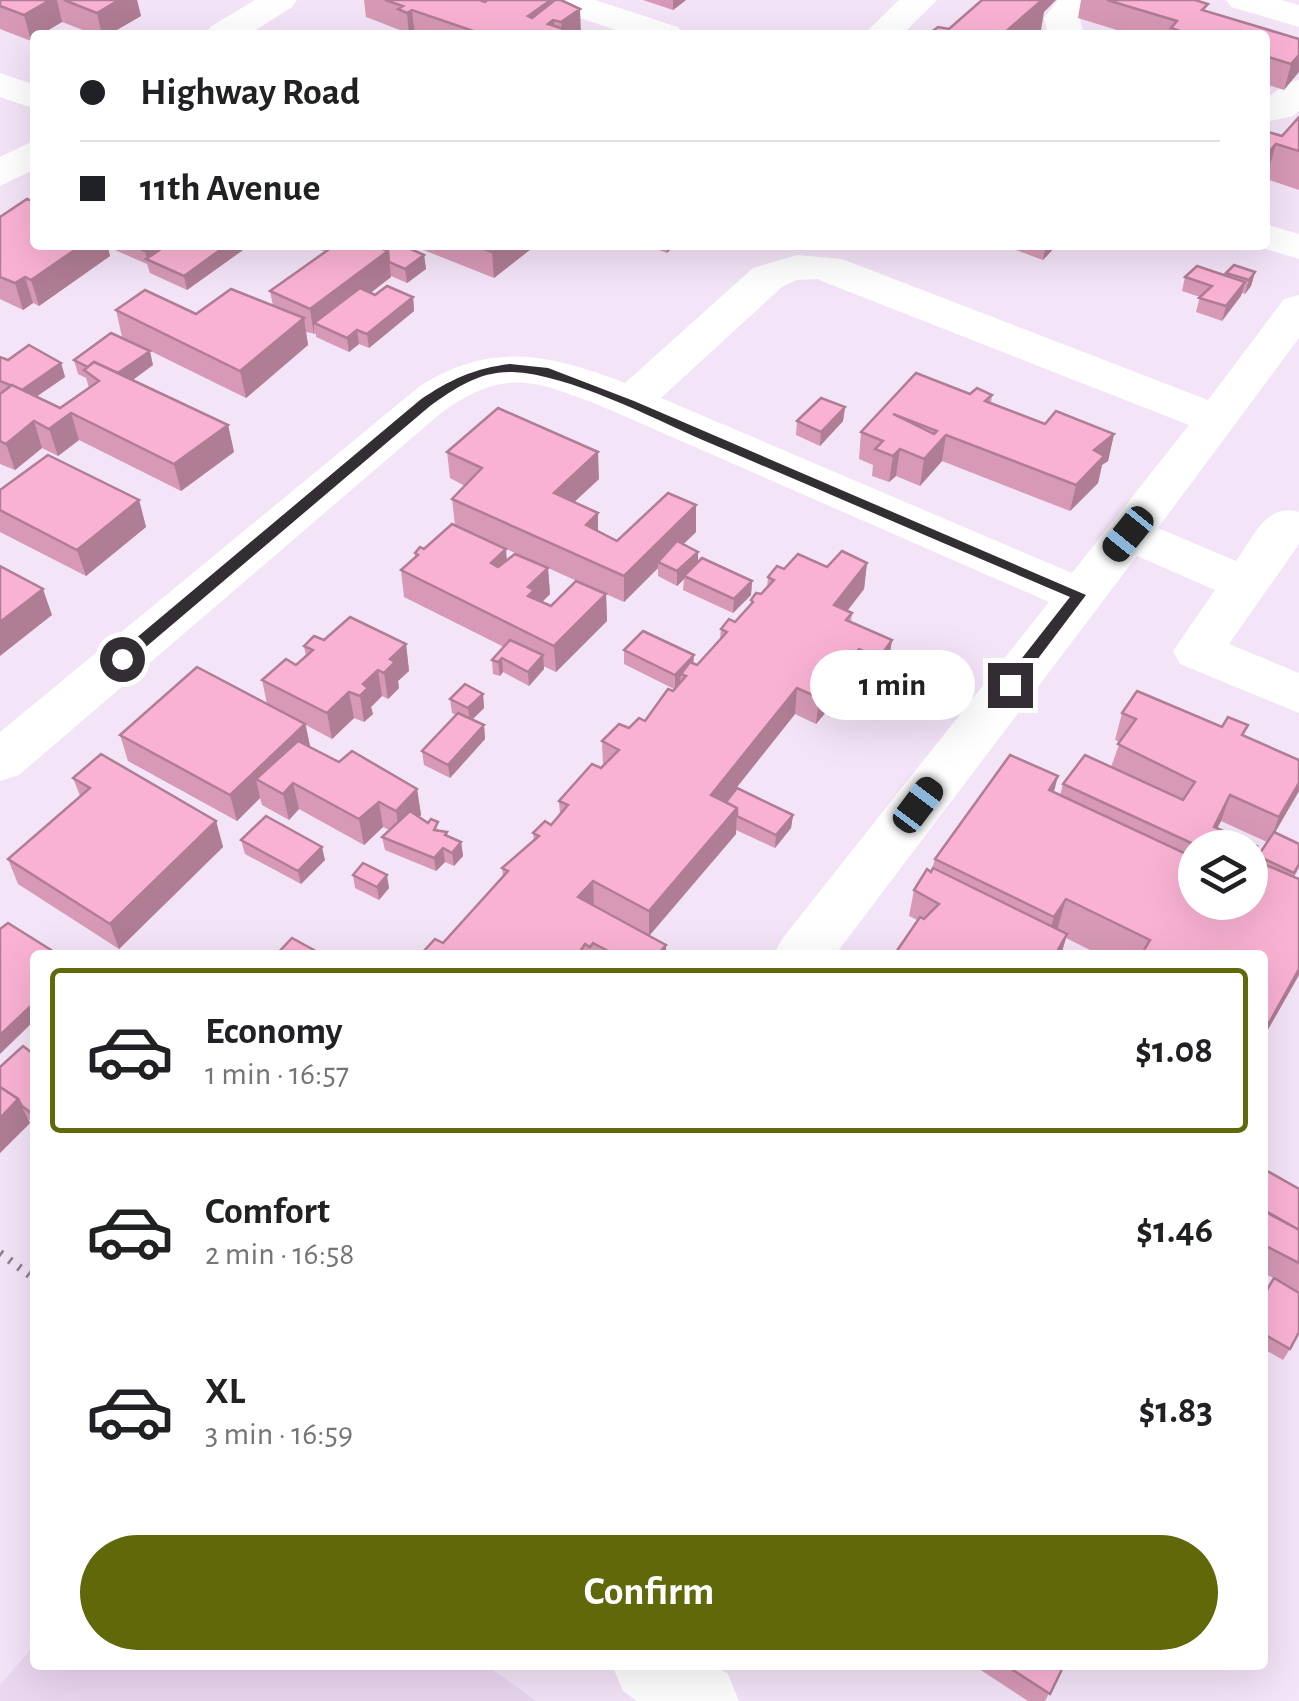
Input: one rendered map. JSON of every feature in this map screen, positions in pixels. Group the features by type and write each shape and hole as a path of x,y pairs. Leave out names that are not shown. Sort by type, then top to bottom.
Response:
{"street":[{"path":"231,30 280,0"},
{"path":"560,0 649,30"},
{"path":"886,30 920,0"},
{"path":"1065,30 1062,18 1076,0"},
{"path":"1243,0 1299,16"},
{"path":"0,84 30,96"},
{"path":"1270,110 1280,108 1299,90"},
{"path":"0,174 30,155"},
{"path":"1270,238 1299,247"},
{"path":"630,404 768,277 782,270 810,266 827,268 1218,420"},
{"path":"806,950 1079,595 1293,328"},
{"path":"0,761 452,384 485,371 544,371 1079,595"},
{"path":"1299,528 1287,524 1198,651 1299,694"},
{"path":"1128,534 1246,584"},
{"path":"656,1670 700,1701"}],"path":[{"path":"0,1253 30,1274"}],"shaded area":[{"path":"30,1650 30,1670 493,1670 536,1701 0,1701 0,1685"}],"building":[{"path":"0,0 50,0 24,15 0,6"},
{"path":"64,0 119,0 97,13"},
{"path":"385,0 551,0 528,16 532,18 555,0 580,9 561,22 553,20 548,24 567,30 470,30 398,9 403,6"},
{"path":"982,0 1042,0 1008,30 934,30 949,29"},
{"path":"1107,0 1195,0 1208,4 1202,10 1269,30 1171,28 1177,21"},
{"path":"1270,30 1299,39 1299,55 1291,64 1270,58"},
{"path":"1299,117 1299,151 1276,144 1270,151 1270,132 1282,136"},
{"path":"30,200 30,250 75,250 31,280 25,277 15,283 0,277 0,217"},
{"path":"160,250 220,250 184,276 146,259"},
{"path":"328,250 388,251 310,309 270,291"},
{"path":"413,250 424,255 405,269 389,262 388,251"},
{"path":"1234,265 1255,272 1249,280 1226,273"},
{"path":"1197,266 1245,282 1226,306 1199,298 1212,286 1185,277"},
{"path":"387,286 413,297 367,334 357,330 347,338 314,323 360,288 375,295"},
{"path":"231,289 304,318 240,371 116,310 145,290 196,314"},
{"path":"111,333 150,351 118,373 94,362 88,367 74,360"},
{"path":"29,345 61,363 22,390 0,381 0,357 8,360"},
{"path":"94,362 228,425 174,464 71,413 49,429 34,421 6,444 0,441 0,394 12,385 60,408 99,381 84,370"},
{"path":"916,373 970,394 977,388 992,395 985,401 1045,424 1056,411 1114,434 1094,450 1104,456 1076,485 946,435 924,459 900,449 893,456 875,449 883,441 861,432","holes":["893,414 937,431 934,434"]},
{"path":"821,398 845,407 821,432 797,421"},
{"path":"498,408 598,452 554,493 598,513 586,525 617,541 668,493 696,505 624,576 452,499 482,468 447,452"},
{"path":"48,455 139,500 77,550 0,510 0,490"},
{"path":"452,524 506,549 491,563 498,567 515,554 548,568 528,587 534,590 528,596 551,606 576,581 606,594 554,646 401,570 418,555 415,553 420,547 424,549"},
{"path":"677,541 698,552 677,571 658,562"},
{"path":"842,551 867,563 834,605 852,613 846,620 892,640 879,658 859,649 819,698 797,688 711,795 737,808 649,911 593,881 578,897 666,945 662,950 606,950 593,943 590,947 585,944 581,950 425,950 435,939 443,943 508,871 502,868 539,836 533,833 545,821 551,825 568,805 559,801 592,764 601,768 619,750 602,741 619,724 629,728 639,718 645,721 668,689 673,691 686,676 681,674 690,662 697,665 727,632 721,629 729,619 735,622 756,593 761,594 774,580 768,577 777,566 784,569 798,554 827,567"},
{"path":"702,558 752,581 734,599 684,576"},
{"path":"0,566 43,589 0,622"},
{"path":"350,617 406,644 390,659 395,662 384,673 378,670 363,684 368,688 360,696 349,692 327,713 262,680 286,659 296,665 313,650 304,646 314,636 324,640"},
{"path":"643,631 694,655 675,675 624,650"},
{"path":"510,640 543,655 528,672 502,658 498,662 492,660"},
{"path":"197,667 305,724 230,795 120,735"},
{"path":"465,684 483,694 468,708 450,699"},
{"path":"1137,691 1222,727 1228,717 1248,725 1242,735 1299,760 1299,783 1279,817 1230,795 1214,827 1221,830 1178,830 1178,837 1063,784 1085,755 1183,800 1195,782 1118,744 1136,719 1122,713"},
{"path":"458,713 484,725 448,765 422,751"},
{"path":"298,741 339,762 352,751 417,789 396,811 379,802 359,819 293,783 283,794 256,779"},
{"path":"101,754 216,821 110,924 8,859 90,788 73,778"},
{"path":"1010,755 1058,776 1049,790 1178,850 1178,920 1268,920 1268,866 1299,879 1299,969 1269,1023 1268,950 1144,950 1150,940 1066,899 1054,917 935,859"},
{"path":"737,788 793,815 776,835 737,816 737,808 726,802"},
{"path":"410,811 428,823 431,819 438,822 434,830 447,832 445,835 461,842 452,853 443,848 434,858 382,837"},
{"path":"266,816 322,847 298,871 241,840"},
{"path":"1274,832 1299,844 1299,864 1294,873 1268,861 1268,841"},
{"path":"363,863 387,875 377,887 353,875"},
{"path":"933,868 1067,934 1058,950 897,950 920,917 924,919 939,904 914,890 927,869 931,872"},
{"path":"8,923 51,950 30,950 30,1007 0,1035 0,929"},
{"path":"292,938 314,950 281,950"},
{"path":"23,1046 30,1051 30,1112 0,1087 0,1067"},
{"path":"0,1087 18,1099 0,1118"},
{"path":"1268,1171 1299,1189 1299,1230 1268,1212"},
{"path":"1268,1213 1299,1230 1299,1263 1268,1247"},
{"path":"1274,1278 1299,1293 1299,1332 1290,1349 1268,1336 1268,1288"},
{"path":"1013,1670 1062,1670 1050,1694"}],"route":[{"path":"122,659 425,403 452,384 485,371 510,368 544,371 630,404 1079,595 1010,685"}]}
